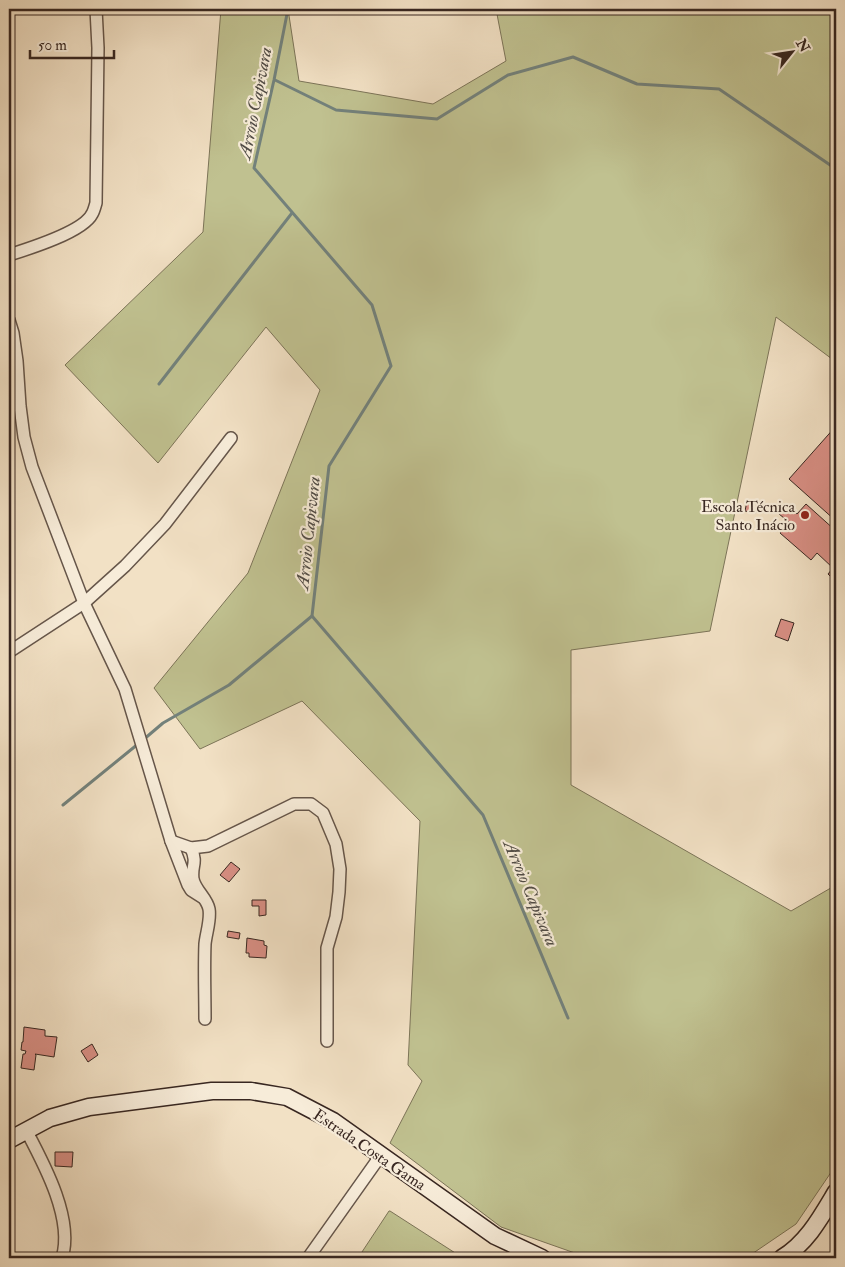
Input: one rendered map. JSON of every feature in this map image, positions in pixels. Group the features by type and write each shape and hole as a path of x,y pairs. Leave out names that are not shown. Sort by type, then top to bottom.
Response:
{"main road":[{"name":"Estrada Costa Gama","path":"9,1140 50,1118 89,1107 212,1091 251,1092 287,1098 333,1121 495,1236 542,1258"},
{"path":"782,1258 793,1251 810,1234 836,1192"}],"street":[{"path":"9,255 62,235 86,221 92,214 96,203 98,48 96,9"},
{"path":"9,320 17,360 24,437 32,467 84,603 125,688 171,841 188,885 191,890 202,897"},
{"path":"9,652 84,603 126,566 165,524 231,438"},
{"path":"171,841 191,848 216,843 294,804 311,804 323,813 336,844 340,868 340,892 336,917 327,948 327,1041"},
{"path":"191,848 195,859 192,878 210,911 204,960 205,1019"},
{"path":"26,1130 44,1166 59,1206 64,1228 64,1252 62,1258"},
{"path":"308,1258 381,1155"}],"green space":[{"path":"221,9 288,9 299,81 433,104 506,61 496,9 600,9 836,14 836,362 776,317 710,631 571,650 571,785 791,911 836,885 836,1165 796,1224 746,1258 589,1258 501,1227 390,1143 422,1081 408,1065 420,821 302,701 200,749 154,688 248,573 320,390 266,327 158,463 65,365 203,232"},
{"path":"390,1211 463,1258 358,1258"}],"building":[{"path":"836,426 836,521 789,479"},
{"path":"747,501 753,502 751,510 757,511 756,513 745,511"},
{"path":"806,504 836,531 836,582 828,574 833,568 817,553 811,560 780,533 789,522 779,514 787,505 797,514"},
{"path":"781,619 794,623 788,641 775,636"},
{"path":"231,862 240,869 229,882 220,875"},
{"path":"252,900 266,900 266,915 259,916 259,906 252,906"},
{"path":"228,931 240,933 239,939 227,937"},
{"path":"247,938 264,941 264,945 267,946 266,958 249,957 249,953 246,953"},
{"path":"24,1027 45,1030 45,1036 57,1037 54,1057 35,1054 34,1070 21,1068 23,1054 26,1051 21,1050"},
{"path":"92,1044 98,1055 88,1062 81,1051"},
{"path":"55,1152 73,1152 72,1167 55,1166"}],"waterway":[{"name":"Arroio Capivara","path":"288,9 254,168 372,305 391,366 329,466 312,616 483,815 568,1018"},
{"path":"275,80 336,110 437,119 508,75 573,57 637,84 719,89 836,169"},
{"path":"159,384 292,213"},
{"path":"143,740 163,723 229,685 312,616"},
{"path":"63,805 138,744"}],"place":[{"name":"Escola Técnica Santo Inácio","path":"805,515"}]}
